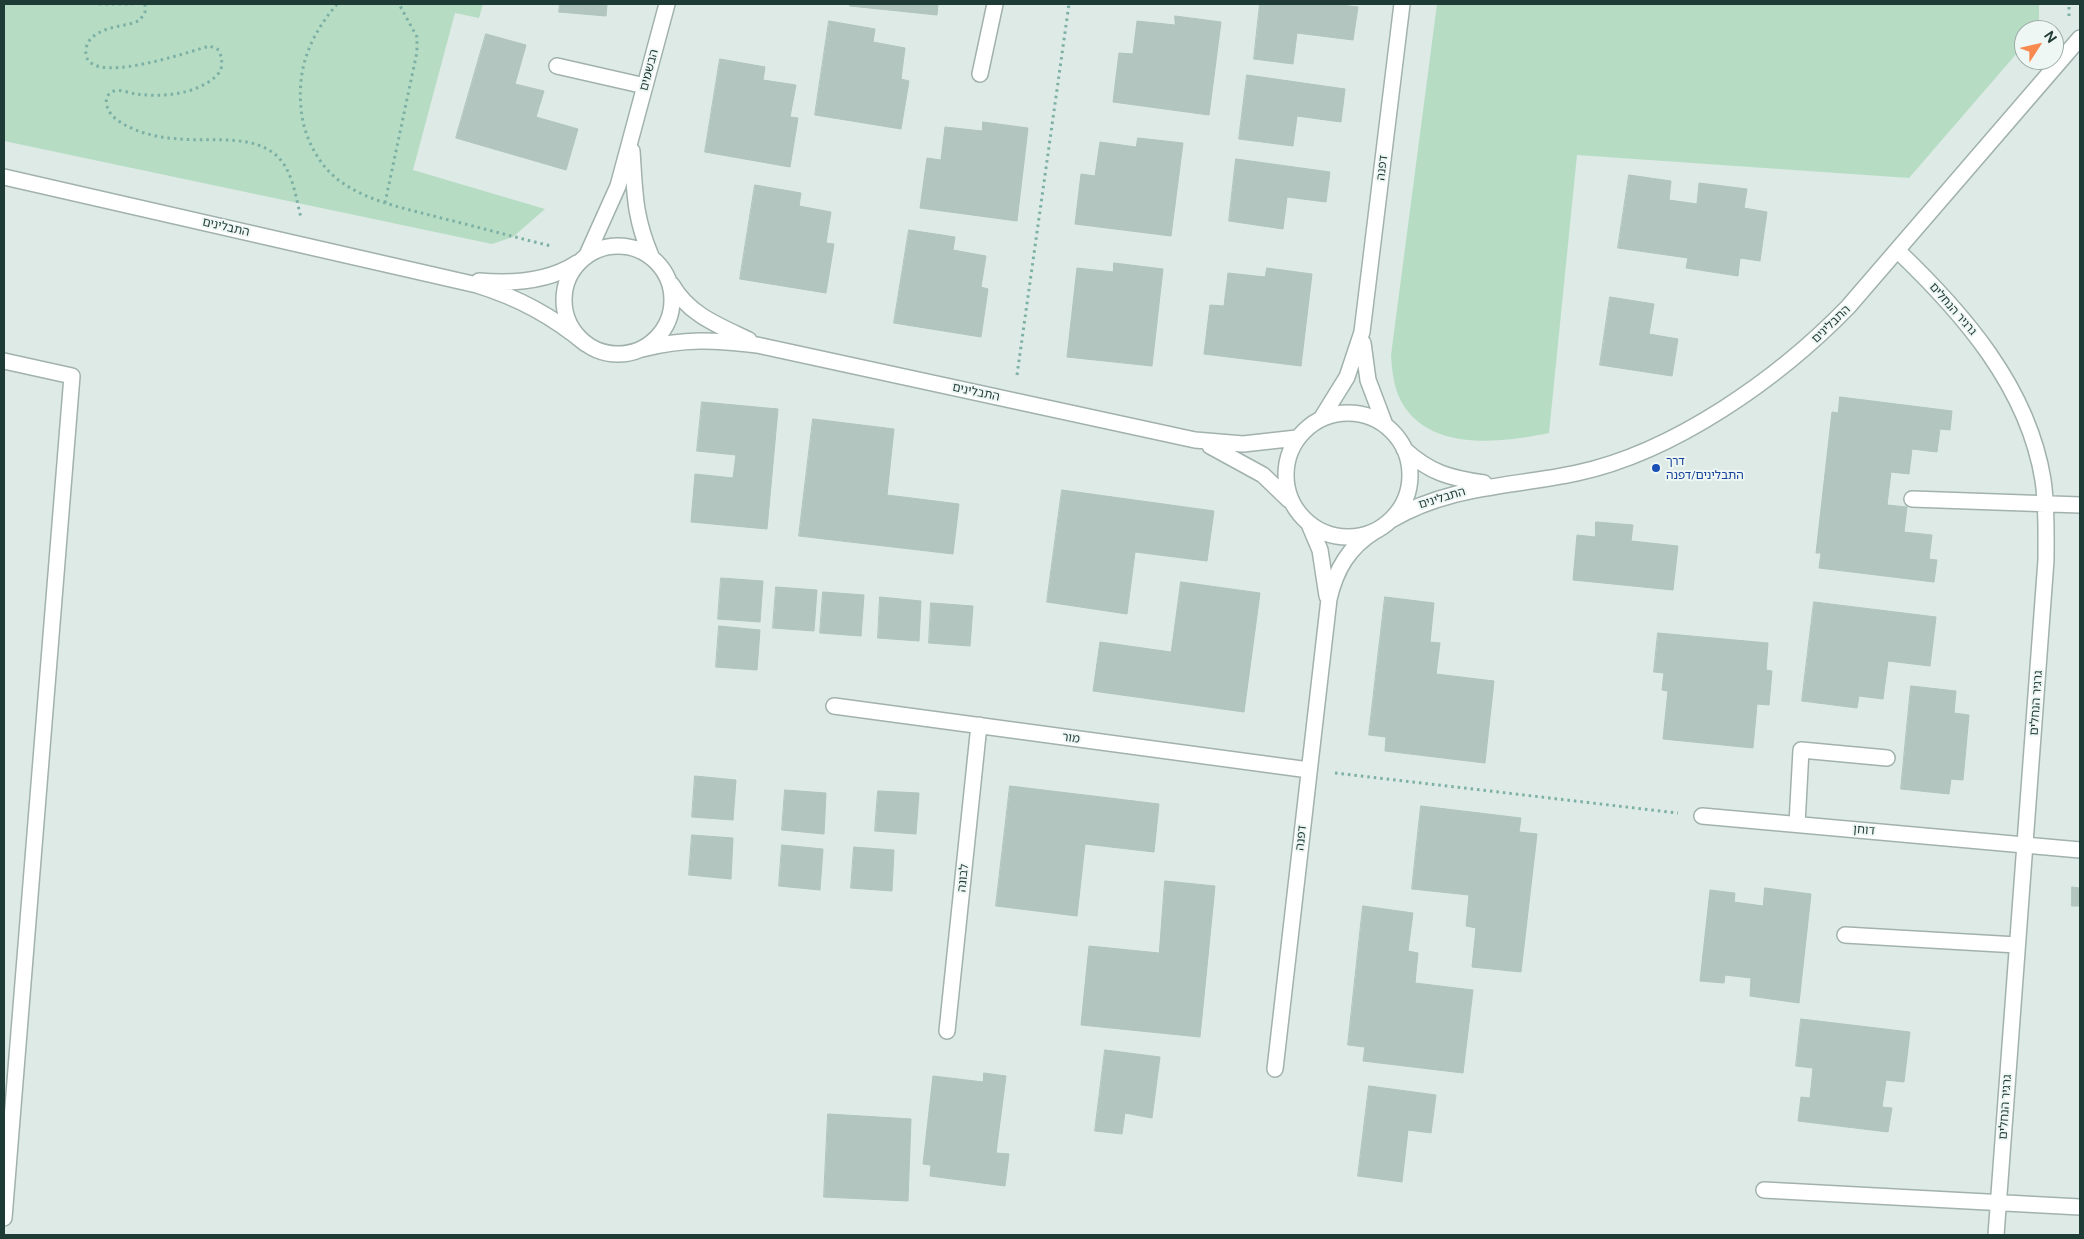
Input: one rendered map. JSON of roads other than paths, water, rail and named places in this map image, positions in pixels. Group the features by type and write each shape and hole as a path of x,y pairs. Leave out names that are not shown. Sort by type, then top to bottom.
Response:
{"street":[{"name":"הבשמים","path":"584,258 618,186 667,4"},
{"path":"980,74 995,4"},
{"name":"דפנה","path":"1321,419 1347,378 1362,332 1402,4"},
{"name":"התבלינים","path":"1391,520 1431,500 1496,485 1538,481 1579,472 1620,459 1697,424 1766,380 1804,350 1848,308 2080,38"},
{"path":"558,66 645,86"},
{"name":"הבשמים","path":"632,137 635,203 639,229 651,256"},
{"name":"התבלינים","path":"4,177 491,290 532,306 557,321 586,344"},
{"path":"620,246 636,249 651,256 667,277 672,293 670,318 662,333 642,349 617,354 601,352 586,344 570,324 565,307 567,282 584,258 603,248 620,246"},
{"name":"גרגיר הנחלים","path":"1897,250 1924,276 1970,327 2008,382 2034,445 2045,504 2046,560 1996,1235"},
{"name":"התבלינים","path":"448,279 514,282 540,279 564,272 584,258"},
{"name":"התבלינים","path":"667,277 679,297 695,312 757,344"},
{"name":"דפנה","path":"1362,332 1366,371 1377,410 1385,425"},
{"name":"התבלינים","path":"642,349 669,342 690,340 757,344 1195,440 1242,444 1298,438"},
{"path":"4,361 72,376 4,1218"},
{"path":"1339,414 1358,414 1385,425 1404,448 1409,467 1409,486 1403,504 1391,520 1366,535 1346,538 1328,534 1307,522 1291,502 1286,483 1286,464 1298,438 1321,419 1339,414"},
{"name":"התבלינים","path":"1195,440 1231,456 1263,475 1291,502"},
{"name":"התבלינים","path":"1404,448 1422,464 1439,474 1496,485"},
{"path":"1912,499 2080,505"},
{"name":"דפנה","path":"1307,522 1317,542 1324,566 1328,607"},
{"name":"דפנה","path":"1275,1069 1328,607 1334,583 1344,560 1359,541 1375,531"},
{"name":"מור","path":"834,706 1309,770"},
{"name":"לבונה","path":"946,1031 979,725"},
{"path":"1797,824 1801,750 1888,758"},
{"name":"דוחן","path":"1702,816 2080,850"},
{"path":"1845,935 2017,945"},
{"path":"1764,1190 2080,1207"}],"place":[{"name":"דרך התבלינים/דפנה","path":"1656,468"}]}
